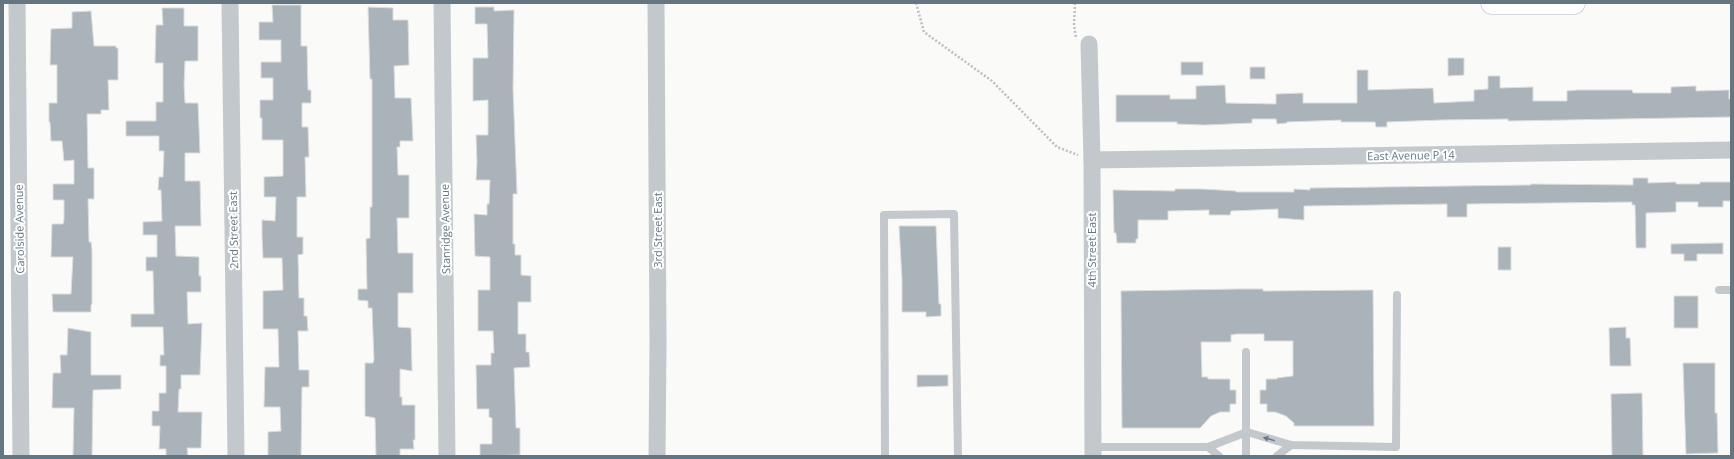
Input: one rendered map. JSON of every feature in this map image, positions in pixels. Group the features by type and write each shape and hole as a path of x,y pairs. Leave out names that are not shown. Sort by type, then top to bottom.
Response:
{"street":[{"name":"Carolside Avenue","path":"17,3 21,456"},
{"name":"2nd Street East","path":"230,3 236,456"},
{"name":"Stanridge Avenue","path":"442,3 448,456"},
{"name":"3rd Street East","path":"656,3 658,343 657,456"},
{"path":"1492,3 1574,3"},
{"name":"4th Street East","path":"1089,44 1092,160 1093,452"},
{"name":"East Avenue P 14","path":"1092,160 1731,150"}],"lane":[{"path":"885,456 884,215 954,214 958,456"},
{"path":"1719,290 1731,290"},
{"path":"1093,452 1208,447 1246,432 1291,445 1396,447 1397,295"},
{"path":"1246,352 1246,456"},
{"path":"1277,456 1291,445"},
{"path":"1208,447 1219,456"}],"path":[{"path":"916,3 924,32 992,81 1057,147 1092,160"},
{"path":"1075,3 1074,34 1076,39 1089,44"}],"building":[{"path":"272,5 301,5 301,46 307,46 308,90 311,90 311,103 302,103 302,127 308,127 309,157 305,157 306,197 297,197 297,237 303,237 303,254 298,255 299,298 304,298 304,316 307,316 308,331 298,331 299,370 309,370 309,387 302,387 301,456 268,456 268,432 281,431 280,407 264,407 265,367 279,367 278,329 263,329 263,291 283,290 282,258 263,258 262,235 262,220 275,221 276,197 264,197 264,177 283,176 283,140 262,140 262,118 260,118 260,100 273,100 273,78 261,78 261,62 281,62 281,40 259,40 259,22 273,22"},
{"path":"368,7 393,8 393,20 408,20 409,65 394,66 395,98 411,98 413,141 400,141 400,147 397,147 398,175 409,175 409,218 397,218 398,253 413,253 413,293 398,293 398,327 411,328 412,371 400,369 400,397 402,397 402,405 415,405 415,440 413,440 414,449 400,449 400,456 376,456 375,418 365,416 365,363 373,363 374,360 372,308 368,308 368,301 358,300 358,289 367,289 366,239 370,238 370,207 372,207 372,79 370,79"},
{"path":"475,7 494,7 494,11 514,10 513,89 517,194 513,194 513,244 515,244 515,255 521,255 521,275 531,276 531,302 518,302 518,334 526,334 526,352 529,352 530,367 514,368 516,428 520,428 520,455 480,456 480,444 492,444 492,418 489,417 489,409 477,409 476,365 491,365 491,353 494,353 493,331 478,331 478,290 490,290 490,257 475,256 474,214 487,215 490,180 476,180 476,135 488,135 488,100 473,101 473,58 488,58 487,24 475,24"},
{"path":"162,8 184,8 184,26 198,26 198,61 185,61 184,85 185,103 198,103 200,153 185,153 185,181 200,181 201,226 175,226 176,256 199,257 199,276 201,276 201,292 187,292 188,324 202,323 200,375 181,375 181,389 179,389 178,412 202,412 201,448 187,448 188,456 166,456 166,449 159,449 160,426 152,426 152,411 159,411 159,393 166,393 166,366 160,366 160,355 164,355 163,327 131,327 131,314 154,314 153,271 146,271 146,257 157,257 157,235 143,235 143,222 162,221 161,190 158,190 159,177 163,177 164,151 159,151 159,136 126,136 126,121 156,121 156,102 163,102 163,63 155,63 156,25 163,25"},
{"path":"91,11 94,46 116,46 116,48 118,48 118,80 108,80 109,110 101,110 101,114 87,114 88,168 94,168 94,199 88,199 89,242 91,242 92,250 91,312 53,312 52,294 71,294 73,257 51,257 52,224 63,224 64,220 64,200 53,200 53,184 74,184 74,160 64,161 62,141 51,141 49,103 57,103 57,65 50,65 51,29 72,28 72,12"},
{"path":"1448,58 1464,58 1464,75 1448,76"},
{"path":"1181,62 1203,62 1203,75 1181,75"},
{"path":"1250,67 1265,67 1265,79 1250,79"},
{"path":"1357,70 1368,70 1368,90 1433,88 1434,103 1474,101 1474,90 1488,89 1488,76 1500,76 1500,88 1533,87 1533,101 1567,101 1567,91 1578,90 1632,90 1633,93 1671,93 1671,87 1696,86 1696,91 1729,90 1729,99 1731,99 1731,117 1508,121 1508,119 1441,120 1387,122 1387,127 1376,127 1375,122 1341,122 1341,120 1287,122 1277,124 1276,119 1252,119 1252,123 1205,125 1177,124 1177,122 1116,122 1116,95 1170,95 1170,99 1196,99 1196,86 1225,85 1226,103 1276,104 1276,94 1303,93 1303,103 1357,103"},
{"path":"1633,178 1648,178 1648,183 1676,182 1676,184 1700,184 1700,182 1731,182 1731,201 1723,201 1723,207 1698,207 1698,202 1676,202 1676,212 1646,213 1646,248 1636,248 1635,205 1632,205 1632,202 1467,204 1467,217 1447,217 1447,204 1304,206 1304,220 1278,218 1278,209 1231,211 1230,215 1209,215 1209,210 1168,211 1168,220 1138,220 1138,239 1136,239 1136,243 1117,243 1116,233 1114,233 1113,190 1175,191 1175,189 1202,189 1236,192 1294,192 1294,189 1310,190 1310,188 1531,184 1633,185"},
{"path":"899,226 936,226 939,304 941,304 941,316 926,317 926,312 902,312"},
{"path":"1723,243 1723,254 1697,254 1697,261 1684,261 1684,254 1671,254 1671,244"},
{"path":"1498,247 1511,247 1511,270 1498,270"},
{"path":"1263,289 1263,291 1373,290 1374,426 1294,426 1294,423 1286,416 1275,412 1267,412 1267,404 1260,404 1260,390 1266,390 1266,379 1277,379 1293,376 1293,341 1264,341 1264,334 1237,334 1231,335 1231,342 1201,342 1202,377 1208,377 1208,379 1230,379 1230,390 1236,390 1236,404 1230,404 1230,412 1220,412 1211,416 1200,428 1122,428 1121,291"},
{"path":"1674,296 1698,296 1698,328 1674,328"},
{"path":"1626,327 1626,338 1630,338 1631,366 1610,366 1609,328"},
{"path":"68,328 91,332 91,375 121,375 121,389 93,390 92,456 73,456 74,408 52,408 53,373 61,373 60,355 67,355"},
{"path":"1683,363 1715,363 1715,413 1717,413 1718,453 1686,454"},
{"path":"917,375 948,375 948,386 917,387"},
{"path":"1642,393 1643,456 1612,456 1611,394"}]}
